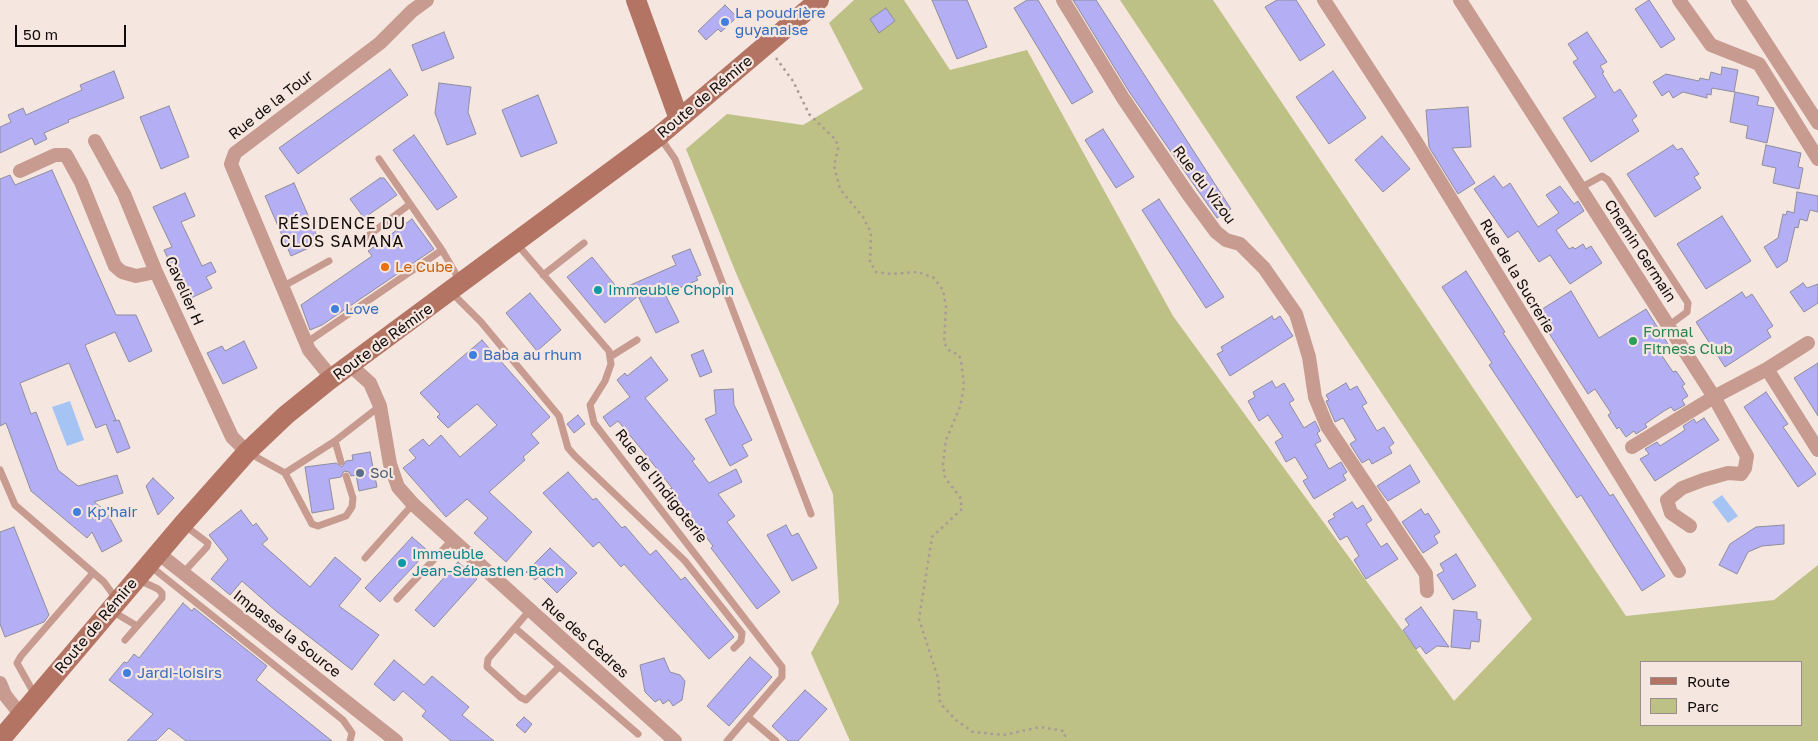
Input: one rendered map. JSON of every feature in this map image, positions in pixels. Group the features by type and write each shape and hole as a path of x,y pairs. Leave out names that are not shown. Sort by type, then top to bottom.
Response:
{"main road":[{"path":"636,0 679,119"},
{"name":"Route de Rémire","path":"0,740 183,524 247,452 286,416 328,381 351,366 659,136 820,0"}],"street":[{"name":"Rue de la Tour","path":"328,381 326,371 306,342 231,164 235,153 380,43 412,11 427,0"},
{"name":"Rue du Vizou","path":"1063,0 1123,98 1216,232 1226,240 1240,244 1264,268 1296,314 1309,357 1315,398 1327,426 1426,574 1427,591"},
{"name":"Rue de la Sucrerie","path":"1324,0 1414,137 1679,571"},
{"name":"Chemin Germain","path":"1460,0 1714,397 1747,456 1745,468 1741,474 1728,473 1682,488 1667,500 1671,513 1690,526"},
{"path":"1679,0 1711,45 1760,64 1818,159"},
{"path":"1738,0 1818,122"},
{"name":"Cavelier H","path":"95,141 124,194 156,272 232,437 247,452"},
{"path":"20,171 55,155 66,155 81,182 115,266 122,272 136,276 156,272"},
{"path":"1632,447 1714,397 1767,369 1808,343"},
{"name":"Rue des Cèdres","path":"351,366 370,383 380,406 390,464 398,487 413,504 452,540 675,741"},
{"path":"1767,369 1818,450"},
{"name":"Impasse la Source","path":"147,565 184,572 396,741"},
{"path":"0,683 5,695 21,715"}],"lane":[{"path":"659,136 675,159 810,514"},
{"path":"379,159 442,250 456,288 559,416 568,448 686,561 742,633 741,641 734,648"},
{"path":"1580,188 1602,176 1608,180 1683,294 1688,303 1687,312 1668,326"},
{"path":"364,239 410,204"},
{"path":"516,243 609,351 610,357 637,340"},
{"path":"543,275 584,243"},
{"path":"306,342 442,250"},
{"path":"282,287 328,261"},
{"name":"Rue de l'Indigoterie","path":"610,357 611,364 605,382 590,405 594,422 782,667 782,677 728,741"},
{"path":"285,473 335,441 380,406"},
{"path":"335,441 341,462"},
{"path":"247,452 285,473 312,524 318,526 346,516 352,507 353,498 346,476"},
{"path":"0,470 15,505 104,582 114,605 137,626"},
{"path":"365,558 413,504"},
{"path":"183,524 208,542 206,547 184,572"},
{"path":"397,599 452,540"},
{"path":"125,640 162,598 162,593 147,565"},
{"path":"147,565 343,720 352,733 350,741"},
{"path":"36,698 18,663 21,656 93,572"},
{"path":"530,610 488,659 487,666 520,697 526,700 559,667"},
{"path":"514,628 638,734"},
{"path":"748,717 776,741"}],"path":[{"path":"782,62 809,114 836,140 838,149 834,166 840,188 863,217 870,234 870,262 876,272 891,274 918,272 934,278 943,290 946,307 944,343 950,350 959,355 964,386 960,407 946,440 943,465 945,478 960,497 962,509 932,537 919,619 938,678 940,703 956,720 973,732 1004,735 1040,727 1064,731 1066,741"}],"green space":[{"path":"854,0 904,0 950,70 1027,50 1173,316 1454,701 1532,619 1120,0 1213,0 1626,616 1774,600 1818,565 1818,741 850,741 811,653 839,603 833,494 736,273 686,149 727,114 803,125 863,89 829,23"}],"water":[{"path":"70,401 84,440 67,446 52,407"},
{"path":"1722,495 1738,516 1728,523 1712,502"}],"building":[{"path":"932,0 967,0 987,47 957,59"},
{"path":"1027,0 1038,0 1093,92 1072,104 1014,8"},
{"path":"1073,0 1096,0 1231,209 1217,218 1130,93"},
{"path":"1277,0 1296,0 1325,45 1300,61 1265,7"},
{"path":"1649,0 1675,39 1661,48 1635,9"},
{"path":"725,5 737,17 721,32 718,29 706,40 698,31"},
{"path":"886,8 895,21 879,33 870,19"},
{"path":"444,32 454,58 422,71 412,45"},
{"path":"1587,32 1607,62 1600,66 1604,72 1602,73 1614,93 1620,89 1637,116 1632,120 1639,131 1591,162 1563,118 1596,97 1573,62 1578,59 1568,44"},
{"path":"1722,67 1738,70 1734,92 1712,88 1711,95 1707,94 1707,98 1683,92 1673,98 1669,91 1662,96 1653,82 1666,74 1699,81 1700,78 1709,80 1711,72 1721,75"},
{"path":"390,69 408,95 298,174 279,148"},
{"path":"114,71 124,98 68,120 69,122 44,133 47,139 35,145 32,138 0,153 0,127 11,122 8,115 23,108 26,115 82,90 80,85"},
{"path":"1333,71 1366,118 1329,144 1296,97"},
{"path":"439,83 471,87 468,112 476,134 447,145 435,113"},
{"path":"1735,92 1759,97 1757,105 1774,108 1767,143 1746,138 1748,126 1730,122"},
{"path":"538,95 557,143 521,157 502,110"},
{"path":"169,106 189,157 161,169 140,117"},
{"path":"1468,107 1471,147 1452,148 1475,183 1458,194 1429,147 1426,110"},
{"path":"1103,129 1134,177 1116,188 1085,140"},
{"path":"414,135 457,197 437,210 393,150"},
{"path":"1382,136 1410,169 1383,192 1355,160"},
{"path":"1673,145 1677,150 1682,148 1699,174 1694,177 1701,188 1655,217 1627,174"},
{"path":"1766,145 1801,153 1798,167 1803,168 1799,189 1773,183 1776,168 1762,165"},
{"path":"52,170 116,315 136,315 152,351 129,362 115,332 85,345 116,420 113,421 119,420 130,448 117,453 106,424 96,428 69,363 20,383 31,414 36,412 58,470 78,486 117,475 123,493 94,502 106,511 122,541 102,552 92,532 87,538 31,491 6,423 0,426 0,179 10,175 15,185"},
{"path":"1494,176 1503,188 1510,183 1538,227 1559,213 1546,195 1560,186 1574,204 1578,201 1584,211 1556,230 1569,249 1573,247 1575,249 1583,244 1586,249 1591,246 1602,263 1570,284 1550,255 1539,262 1518,231 1508,238 1474,189"},
{"path":"380,178 384,178 397,195 364,218 350,199"},
{"path":"294,183 320,243 291,256 265,196"},
{"path":"1797,192 1818,196 1818,212 1810,210 1807,221 1800,219 1798,228 1795,227 1787,261 1777,268 1764,247 1778,238 1783,214 1786,215 1787,211 1794,213"},
{"path":"185,193 195,216 181,222 202,266 211,262 216,272 206,277 212,288 187,300 164,250 172,247 153,207"},
{"path":"1159,199 1224,297 1206,308 1142,210"},
{"path":"1722,216 1751,261 1706,289 1677,244"},
{"path":"412,219 434,249 322,325 310,330 301,305 372,256 368,251"},
{"path":"690,249 701,275 696,277 698,280 665,294 679,322 656,333 638,296 605,323 567,277 592,257 619,290 676,265 672,256"},
{"path":"1466,271 1505,332 1503,333 1610,496 1613,494 1665,576 1642,591 1581,495 1577,498 1489,365 1492,363 1442,287"},
{"path":"1803,283 1807,288 1818,284 1818,303 1804,312 1790,292"},
{"path":"1571,291 1599,338 1646,309 1668,344 1658,350 1673,372 1676,371 1685,384 1682,386 1688,396 1682,400 1685,405 1674,411 1671,407 1664,411 1645,424 1647,427 1636,434 1634,431 1626,437 1619,427 1617,429 1608,415 1611,413 1595,389 1588,394 1536,313"},
{"path":"1742,292 1746,298 1752,294 1773,326 1767,330 1771,337 1725,367 1696,322"},
{"path":"530,293 561,330 537,351 506,313"},
{"path":"1272,316 1274,320 1280,316 1293,336 1230,376 1217,354 1223,351 1221,347"},
{"path":"482,340 550,417 531,434 539,443 523,457 525,460 489,492 532,532 506,562 474,533 488,518 467,499 446,517 403,468 416,458 409,450 423,439 429,446 441,435 460,457 497,425 477,404 448,428 437,417 440,414 420,393"},
{"path":"244,341 257,368 223,384 207,353 222,346 225,351"},
{"path":"703,350 712,372 700,377 691,355"},
{"path":"651,357 668,380 645,398 695,459 692,461 709,483 736,469 742,482 718,494 735,516 727,522 780,592 757,609 711,548 713,546 669,489 672,488 642,450 618,421 610,427 603,417 630,397 617,380 625,373 627,376"},
{"path":"1818,363 1818,416 1794,378"},
{"path":"1272,381 1276,388 1284,383 1294,400 1289,403 1304,428 1315,421 1320,431 1317,433 1321,441 1315,444 1329,469 1341,462 1347,472 1343,475 1346,480 1314,499 1303,481 1308,478 1295,457 1286,462 1275,442 1283,437 1268,415 1259,421 1248,401 1255,397 1253,392"},
{"path":"1346,383 1350,390 1357,386 1367,403 1362,406 1377,431 1384,427 1394,443 1389,447 1392,453 1372,464 1369,459 1362,463 1350,444 1356,440 1343,418 1335,422 1326,401 1329,400 1326,395"},
{"path":"733,389 734,405 752,440 742,445 748,456 730,466 705,419 716,414 714,390"},
{"path":"1766,392 1788,424 1783,427 1816,474 1798,487 1744,407"},
{"path":"578,415 585,424 574,433 567,424"},
{"path":"1704,418 1719,440 1655,481 1640,459 1649,454 1645,449 1657,442 1660,446 1685,430 1683,426 1694,419 1696,423"},
{"path":"370,452 377,487 359,491 356,475 351,476 349,472 344,471 341,477 329,479 334,509 312,513 305,467 336,463 342,467 346,461 353,460 352,455"},
{"path":"1410,465 1420,482 1388,501 1377,486"},
{"path":"568,472 593,500 596,498 622,528 625,526 650,555 656,550 681,580 685,577 734,637 709,659 624,564 621,567 599,542 593,547 543,493"},
{"path":"153,478 174,498 158,515 146,486"},
{"path":"1352,502 1357,509 1363,505 1372,520 1366,524 1381,547 1387,543 1398,559 1366,579 1354,560 1359,556 1347,536 1340,540 1328,521 1335,517 1333,514"},
{"path":"1421,509 1425,515 1428,513 1440,532 1434,536 1438,543 1423,553 1402,522"},
{"path":"241,510 253,526 256,523 268,539 262,544 310,587 335,557 361,579 339,606 379,635 352,670 276,611 242,581 230,595 211,579 228,559 209,535"},
{"path":"786,525 792,536 798,533 817,568 792,581 767,535"},
{"path":"1784,525 1784,544 1762,546 1748,552 1737,574 1719,565 1730,544 1756,527"},
{"path":"14,527 49,615 44,622 5,637 0,624 0,532"},
{"name":"Immeuble Jean-Sébastien Bach","path":"412,537 428,551 380,602 365,588"},
{"path":"550,548 577,573 557,593 540,576 535,580 526,572"},
{"path":"1456,554 1476,586 1453,600 1437,575 1444,571 1440,564"},
{"path":"458,562 477,579 434,627 415,610"},
{"path":"183,603 192,611 194,608 267,666 256,680 332,741 186,741 169,728 156,741 127,741 153,714 109,680 124,662 127,663 134,654 139,658"},
{"path":"1421,607 1449,647 1437,646 1426,654 1420,646 1416,649 1403,630 1409,625 1405,619"},
{"path":"1454,610 1477,612 1477,619 1481,620 1479,642 1471,641 1470,649 1451,647"},
{"path":"750,657 772,677 729,726 707,706"},
{"path":"664,658 670,672 680,675 685,681 682,700 673,706 669,700 663,704 660,699 655,702 645,692 640,665"},
{"path":"394,660 424,685 432,676 469,707 462,715 494,741 451,741 422,716 426,711 403,691 394,701 374,684"},
{"path":"805,690 827,709 798,741 788,741 772,726"},
{"path":"524,717 532,724 525,733 516,725"}],"place":[{"name":"La poudrière guyanaise","path":"725,22"},
{"name":"Le Cube","path":"385,267"},
{"name":"Immeuble Chopin","path":"598,290"},
{"name":"Love","path":"335,309"},
{"name":"Formal Fitness Club","path":"1633,341"},
{"name":"Baba au rhum","path":"473,355"},
{"name":"Sol","path":"360,473"},
{"name":"Kp'hair","path":"77,512"},
{"name":"Immeuble Jean-Sébastien Bach","path":"402,563"},
{"name":"Jardi-loisirs","path":"127,673"}],"district":[{"name":"RÉSIDENCE DU CLOS SAMANA","path":"342,233"}]}
